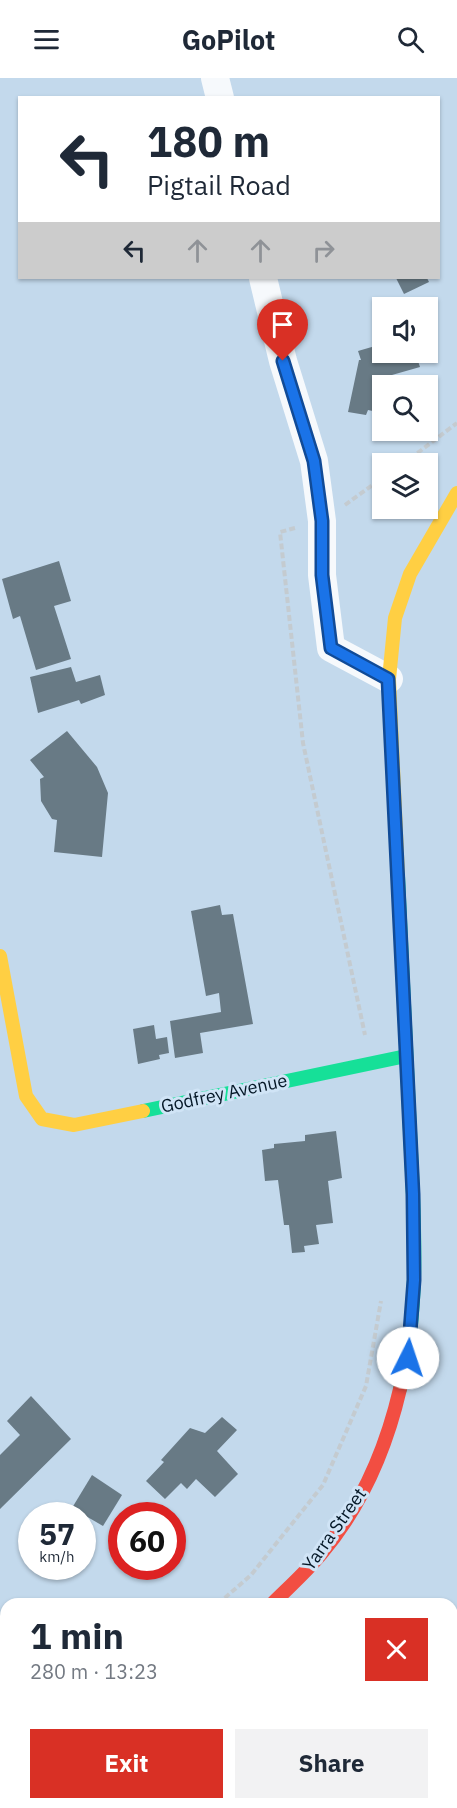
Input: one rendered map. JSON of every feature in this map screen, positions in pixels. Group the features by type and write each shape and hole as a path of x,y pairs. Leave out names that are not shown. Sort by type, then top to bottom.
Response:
{"main road":[{"name":"Yarra Street","path":"278,1598 321,1554 356,1504 378,1461 408,1358 414,1280 413,1194 388,679 395,618 410,574 457,493"},
{"name":"Godfrey Avenue","path":"0,956 26,1096 42,1119 74,1125 406,1056"}],"street":[{"path":"215,78 220,96"},
{"path":"263,279 283,361 314,461 322,521 322,575 331,648 388,679"}],"path":[{"path":"417,453 457,423"},
{"path":"371,1062 303,743 280,532 322,521 372,485"},
{"path":"225,1598 251,1575 323,1485 366,1386 382,1295"}],"building":[{"path":"396,279 428,279 429,282 404,294"},
{"path":"372,347 372,363 419,363 420,367 392,375 372,375 372,411 368,410 366,415 348,412 359,360 361,360 358,351"},
{"path":"59,561 71,601 54,606 71,659 36,670 20,616 13,619 2,579"},
{"path":"71,667 76,682 100,675 105,695 81,704 79,700 38,713 30,677"},
{"path":"67,731 97,767 108,793 102,857 54,852 57,820 52,819 41,801 40,779 44,777 30,760"},
{"path":"220,905 222,915 233,914 253,1024 200,1033 203,1053 175,1058 170,1021 221,1012 219,993 206,996 191,911"},
{"path":"154,1025 156,1039 167,1037 169,1053 159,1055 160,1059 138,1064 133,1029"},
{"path":"336,1131 342,1178 328,1181 333,1223 316,1225 319,1244 304,1246 305,1252 292,1253 289,1225 284,1225 278,1180 265,1181 262,1150 274,1148 274,1144 305,1141 305,1135"},
{"path":"31,1396 71,1439 0,1509 0,1455 20,1435 7,1421"},
{"path":"222,1417 237,1430 217,1451 238,1474 215,1497 196,1479 187,1489 181,1483 165,1499 146,1481 164,1462 161,1460 190,1428 205,1433"},
{"path":"92,1475 122,1495 118,1502 108,1502 108,1518 103,1526 96,1522 96,1502 76,1502"}],"traffic: fast":[{"path":"398,876 414,1260 411,1325 400,1389"},
{"path":"143,1111 406,1056"}],"traffic: slow":[{"path":"398,876 389,679 395,618 410,574 457,493"},
{"path":"0,956 26,1096 42,1119 74,1125 143,1111"}],"traffic: jam":[{"path":"278,1598 315,1561 335,1536 360,1497 379,1455 400,1389"}],"route":[{"path":"283,361 314,461 322,521 322,575 331,648 388,679 413,1194 414,1280 408,1358"}]}
